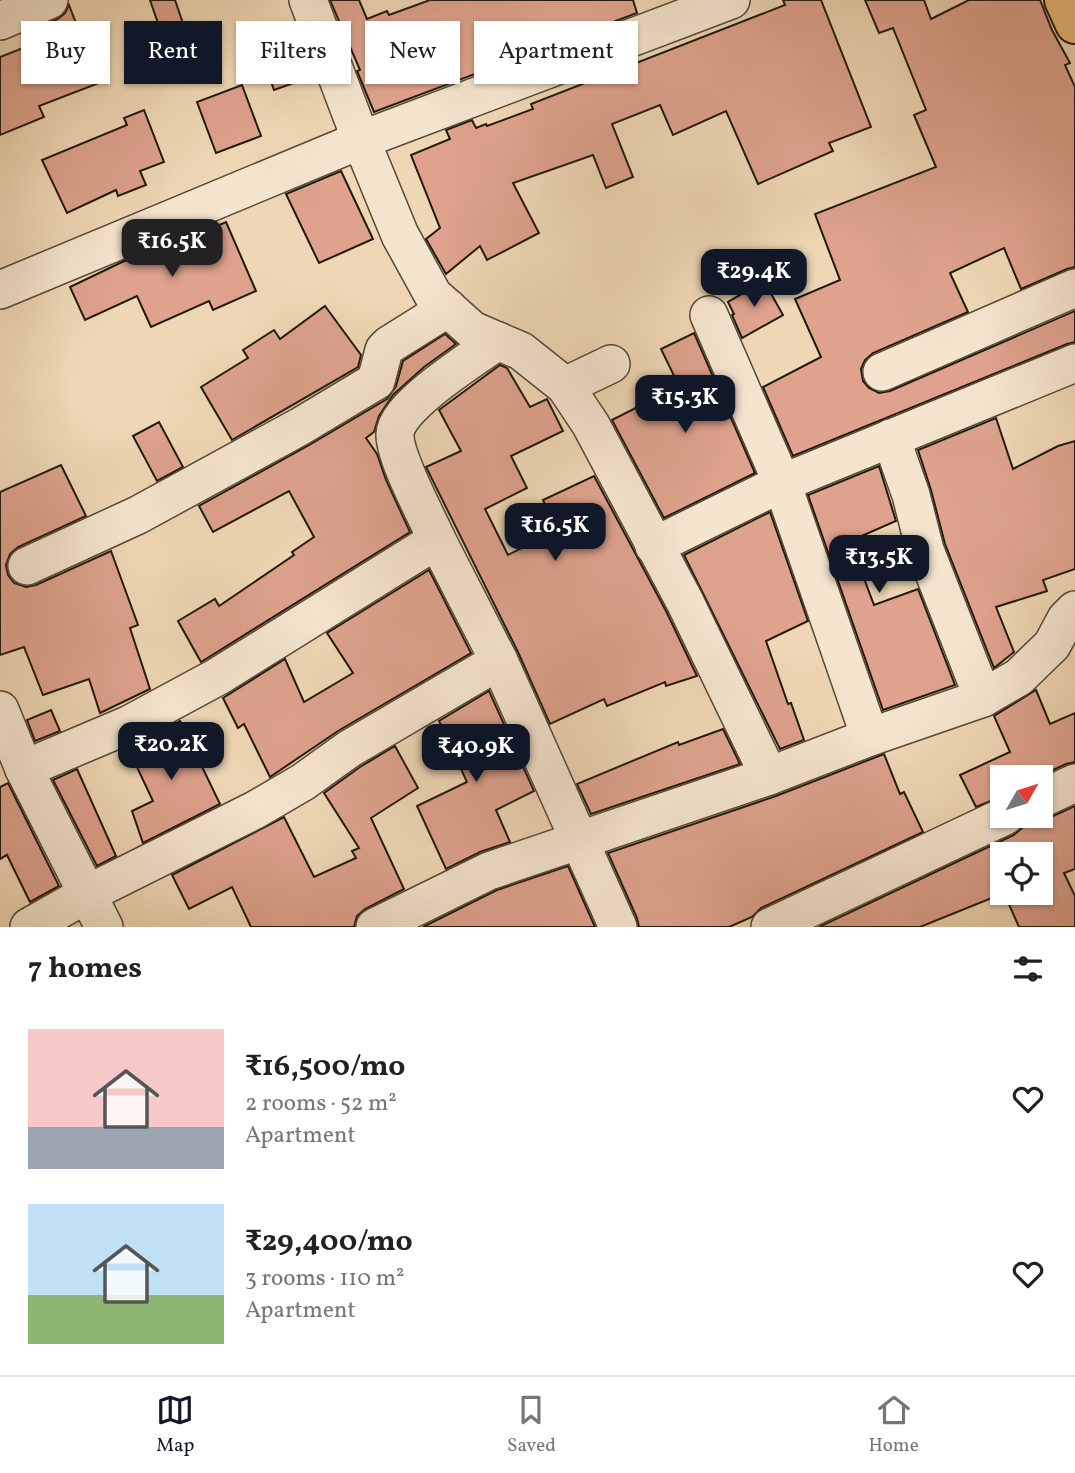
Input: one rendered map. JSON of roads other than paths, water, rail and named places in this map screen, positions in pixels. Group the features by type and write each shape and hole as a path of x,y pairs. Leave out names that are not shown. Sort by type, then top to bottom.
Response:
{"main road":[{"path":"1064,0 1075,24"}],"street":[{"path":"0,21 49,0"},
{"path":"308,0 400,235 433,295 472,330 521,351 565,386 591,425 716,664 769,776"},
{"path":"0,290 361,140 732,0"},
{"path":"882,372 1075,288"},
{"path":"27,566 149,509 289,433 376,381 384,350 447,308"},
{"path":"709,315 782,483 870,737"},
{"path":"498,341 421,397 404,413 394,432 398,452 438,540 499,661 618,927"},
{"path":"654,546 782,483 1075,363"},
{"path":"565,386 611,364"},
{"path":"891,438 911,495 925,550 983,698"},
{"path":"24,769 128,725 217,677 438,540"},
{"path":"375,927 489,871 769,776 983,698 1019,677 1052,645 1075,610"},
{"path":"29,927 87,894 255,810 303,782 349,749 499,661"},
{"path":"0,710 24,769 104,927"},
{"path":"1054,793 1075,783"},
{"path":"770,927 990,823"}]}
